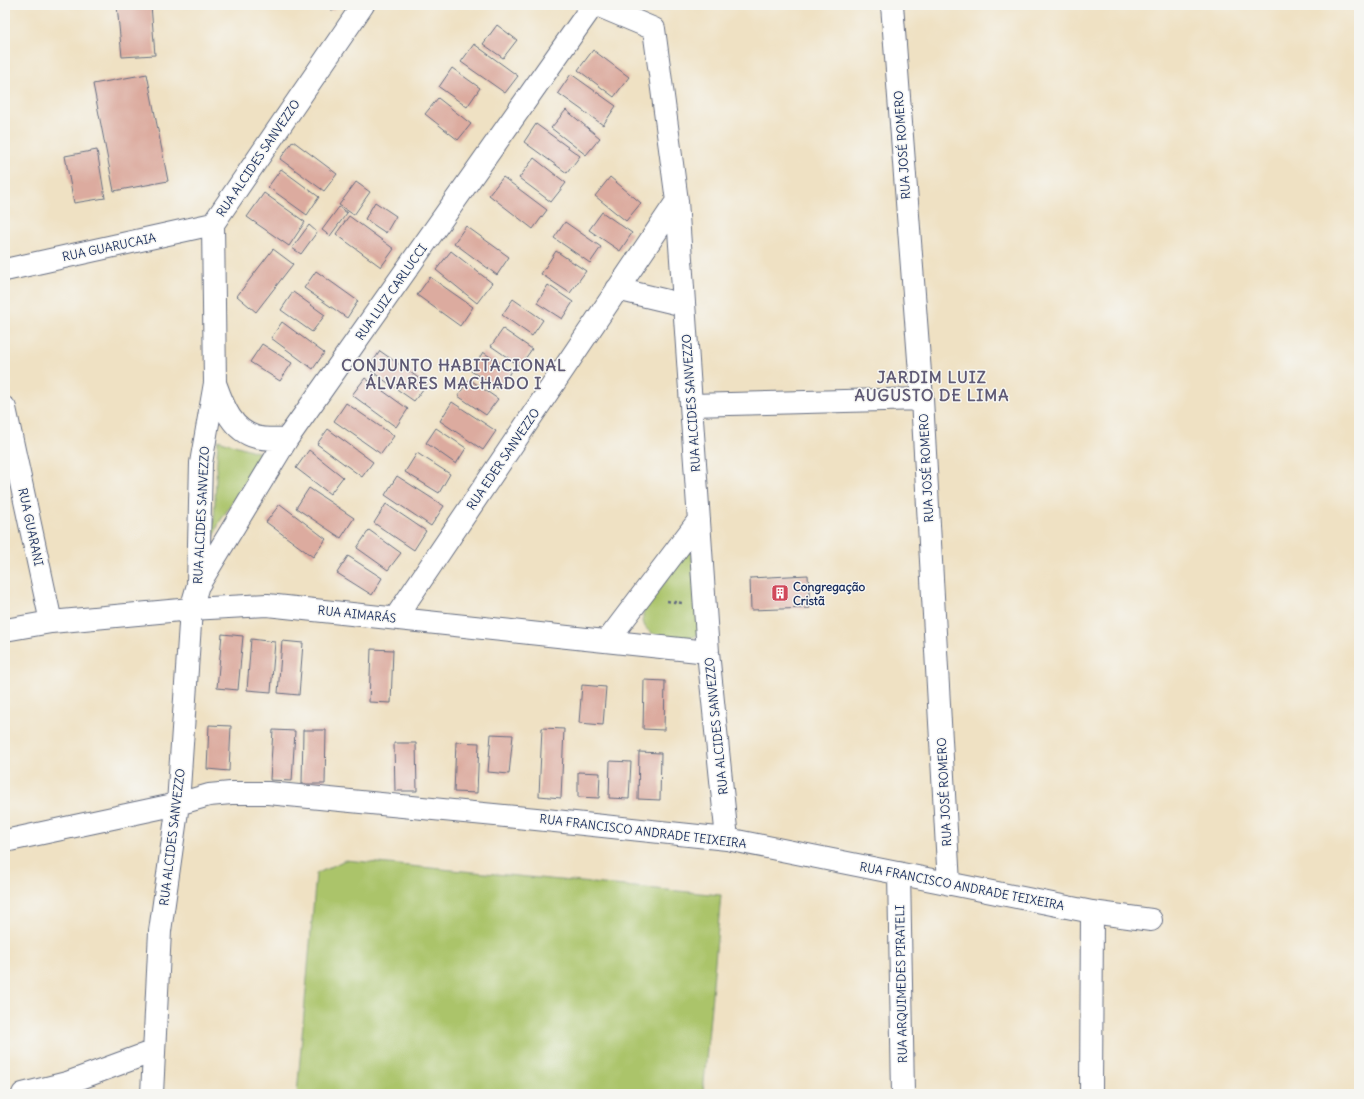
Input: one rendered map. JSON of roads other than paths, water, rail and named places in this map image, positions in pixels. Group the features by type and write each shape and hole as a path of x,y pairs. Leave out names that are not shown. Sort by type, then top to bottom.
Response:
{"street":[{"name":"RUA ALCIDES SANVEZZO","path":"152,1094 160,931 178,804 191,609 198,585 201,463 215,383 213,224 362,5"},
{"name":"RUA LUIZ CARLUCCI","path":"198,585 287,439 593,5"},
{"name":"RUA ALCIDES SANVEZZO","path":"597,5 654,29 677,201 708,652 727,839"},
{"name":"RUA JOSÉ ROMERO","path":"892,5 922,400 949,884"},
{"name":"RUA EDER SANVEZZO","path":"396,617 677,201"},
{"name":"RUA GUARUCAIA","path":"5,270 213,224"},
{"path":"617,289 684,305"},
{"path":"215,383 224,410 245,433 258,438 287,439"},
{"path":"691,405 922,400"},
{"name":"RUA GUARANI","path":"5,408 51,622"},
{"path":"608,640 641,599 699,520"},
{"name":"RUA AIMARÁS","path":"5,630 51,622 191,609 267,605 396,617 708,652"},
{"name":"RUA FRANCISCO ANDRADE TEIXEIRA","path":"5,841 178,804 209,795 231,793 268,794 536,819 727,839 1092,912 1151,920"},
{"name":"RUA ARQUIMEDES PIRATELI","path":"899,873 903,1094"},
{"path":"1091,1094 1092,912"},
{"path":"23,1094 67,1083 154,1051"}],"place":[{"name":"Congregação Cristã","path":"780,593"}],"district":[{"name":"CONJUNTO HABITACIONAL ÁLVARES MACHADO I","path":"454,374"},
{"name":"JARDIM LUIZ AUGUSTO DE LIMA","path":"932,386"}]}
